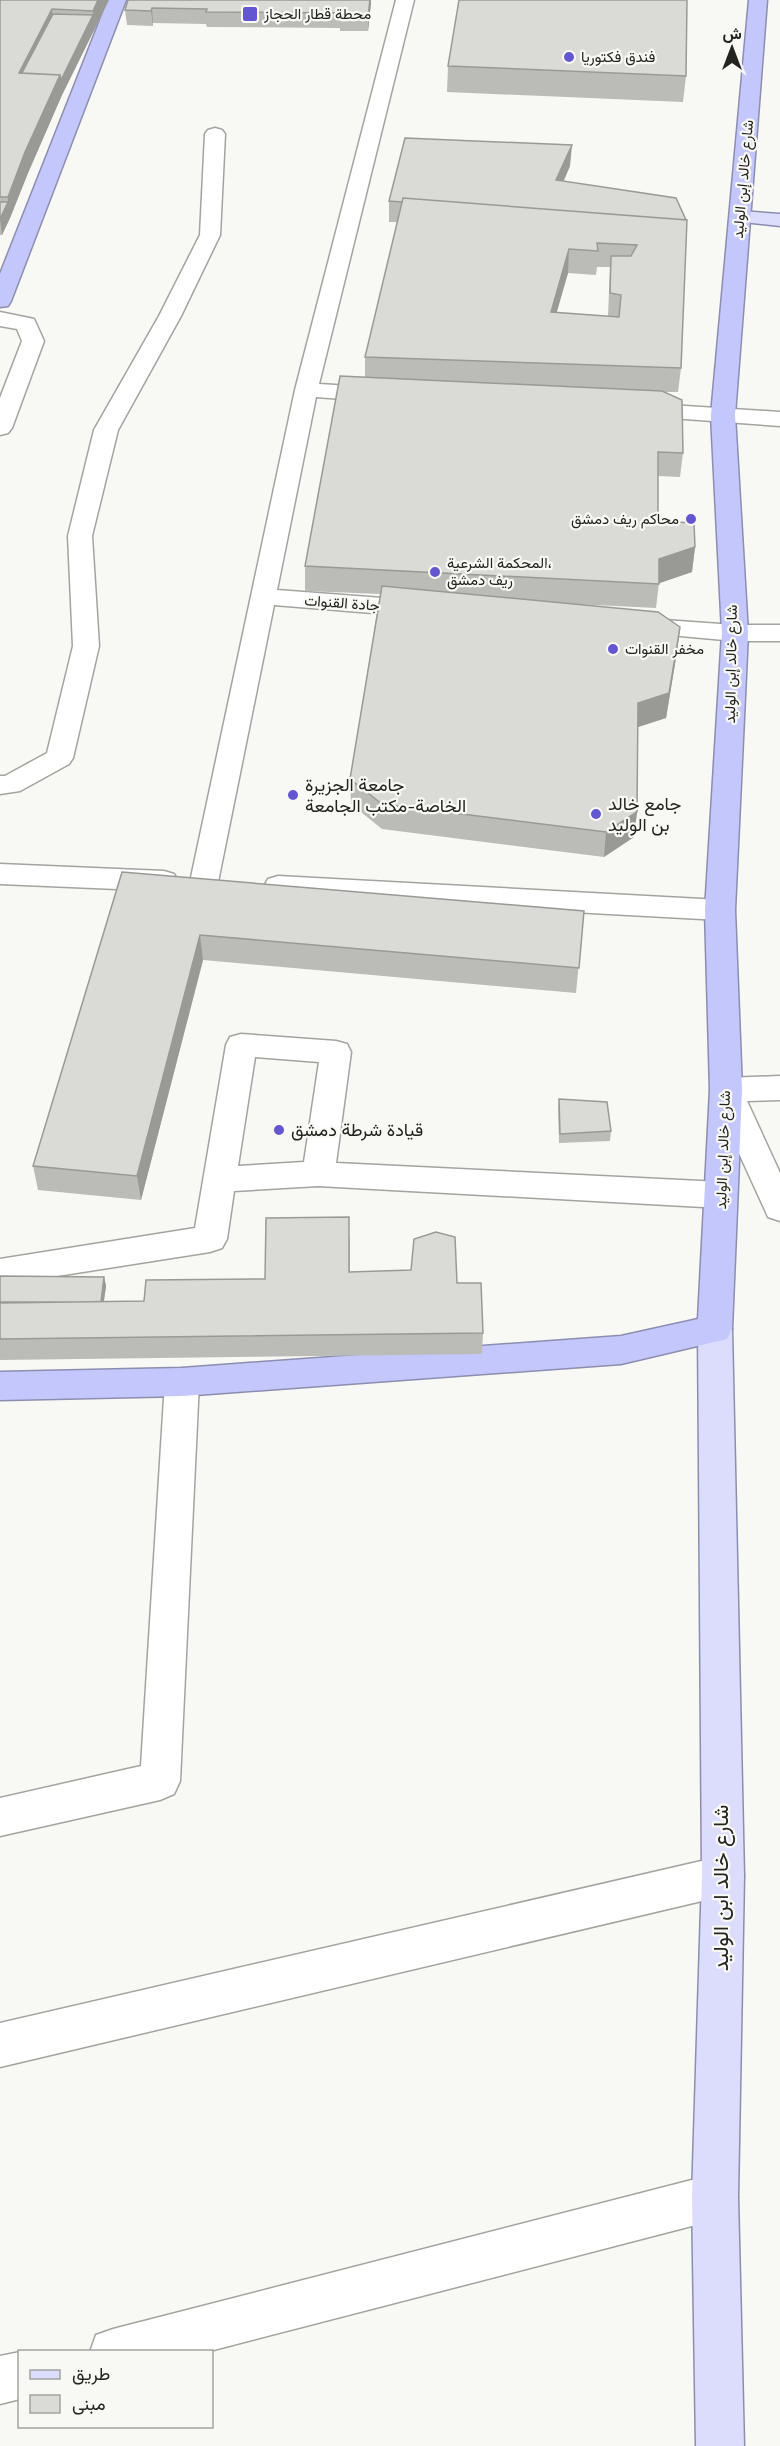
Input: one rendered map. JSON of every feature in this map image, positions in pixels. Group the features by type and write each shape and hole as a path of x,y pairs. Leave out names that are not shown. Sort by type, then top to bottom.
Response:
{"highway":[{"path":"0,301 117,0"},
{"name":"شارع خالد إبن الوليد","path":"716,1329 726,1090 720,910 735,633 723,415 758,0"},
{"path":"0,1386 182,1382 621,1350 716,1329"}],"main road":[{"path":"740,217 780,220"},
{"name":"شارع خالد ابن الوليد","path":"716,1329 723,1876 715,2197 720,2446"}],"street":[{"path":"227,884 262,597 306,390 405,0"},
{"path":"0,785 10,784 59,758 86,646 80,536 106,430 170,316 210,235 215,134"},
{"path":"0,319 26,324 33,341 0,428"},
{"path":"306,390 401,396"},
{"path":"615,408 780,419"},
{"name":"جادة القنوات","path":"262,597 452,612"},
{"path":"617,624 735,633 780,633"},
{"path":"0,874 720,910"},
{"path":"0,1272 210,1239 241,1045 336,1052 318,1174"},
{"path":"780,1088 726,1090 780,1208"},
{"path":"219,1179 318,1174 721,1195"},
{"path":"0,1817 160,1781 182,1382"},
{"path":"0,2045 723,1876"},
{"path":"121,2350 715,2197"},
{"path":"0,2380 18,2376"}],"building":[{"path":"0,0 98,0 93,11 52,9 19,73 60,75 25,152 8,197 0,197"},
{"path":"128,0 370,0 368,16 340,16 340,13 206,12 207,9 125,10"},
{"name":"فندق فكتوريا","path":"459,0 687,0 686,76 448,66"},
{"path":"53,14 93,15 61,80 60,75 22,73"},
{"path":"405,138 572,145 556,180 676,198 686,220 403,198 402,202 389,201"},
{"path":"403,198 687,220 681,368 365,357","holes":["597,243 637,245 631,256 611,256 610,293 621,295 619,317 551,312 569,249 598,251"]},
{"path":"0,202 8,202 0,219"},
{"path":"340,376 662,391 682,400 683,453 658,452 658,521 694,523 695,547 659,559 659,584 305,566"},
{"path":"382,586 658,612 680,627 669,693 638,703 637,812 606,832 382,804 350,779"},
{"path":"122,872 584,911 579,968 200,935 137,1176 33,1166"},
{"path":"559,1099 607,1102 611,1131 560,1134"},
{"path":"349,1217 349,1272 411,1270 414,1239 436,1232 455,1237 457,1283 481,1283 483,1333 0,1339 0,1303 144,1301 146,1280 265,1279 266,1218"},
{"path":"0,1276 104,1277 101,1302 0,1302"}],"place":[{"name":"محطة قطار الحجاز","path":"250,14"},
{"name":"فندق فكتوريا","path":"569,57"},
{"name":"محاكم ريف دمشق","path":"691,519"},
{"name":"المحكمة الشرعية، ريف دمشق","path":"435,572"},
{"name":"مخفر القنوات","path":"613,649"},
{"name":"جامعة الجزيرة الخاصة-مكتب الجامعة","path":"293,795"},
{"name":"جامع خالد بن الوليد","path":"596,814"},
{"name":"قيادة شرطة دمشق","path":"279,1130"}]}
